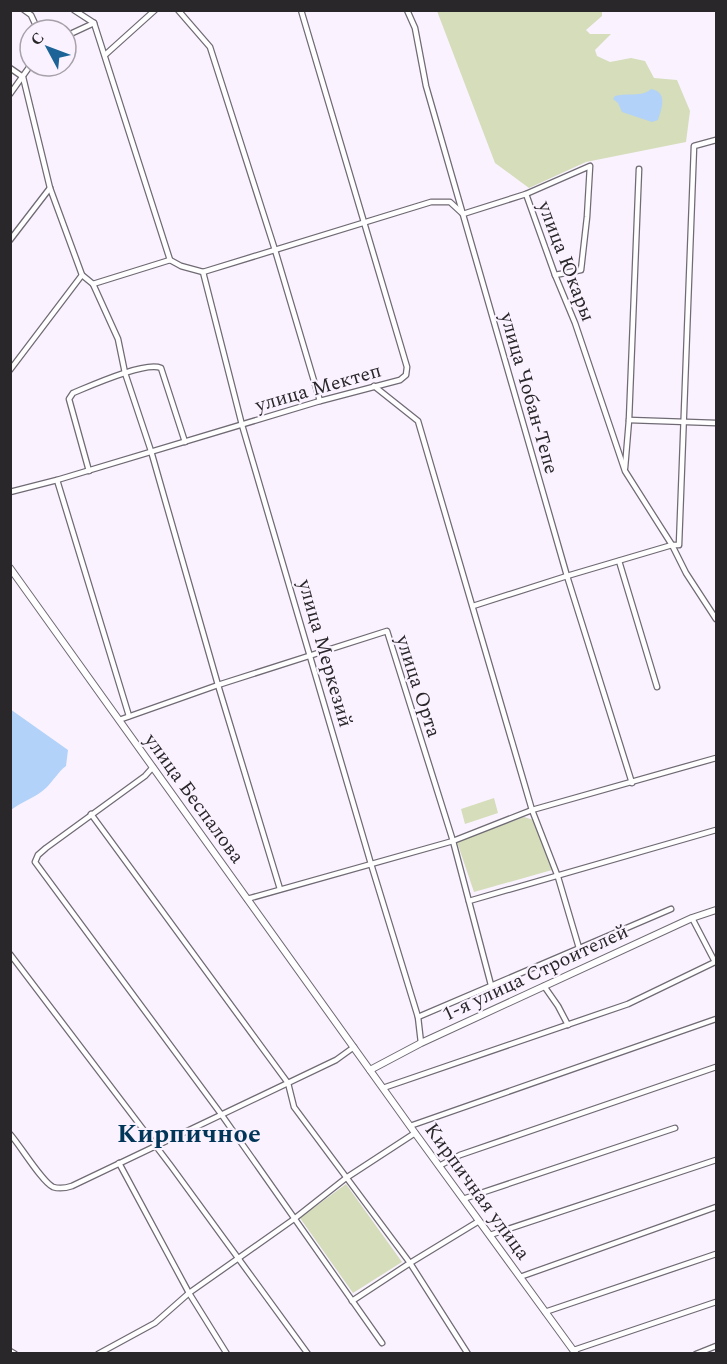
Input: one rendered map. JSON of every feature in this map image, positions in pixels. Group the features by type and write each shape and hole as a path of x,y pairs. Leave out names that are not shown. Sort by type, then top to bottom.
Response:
{"main road":[{"name":"улица Беспалова","path":"10,568 354,1047"},
{"name":"1-я улица Строителей","path":"370,1070 421,1043 544,986 692,918 717,910"},
{"name":"Кирпичная улица","path":"354,1047 575,1352"}],"street":[{"path":"74,10 94,23 170,260 181,266 203,272 431,202 450,202 463,214"},
{"path":"105,55 155,10"},
{"path":"178,10 210,47 275,250 320,401"},
{"name":"улица Мектеп","path":"10,492 89,471 320,401 400,380 406,375 407,367 301,10"},
{"name":"улица Чобан-Тепе","path":"407,10 415,28 426,86 567,576 632,783"},
{"path":"78,30 94,23"},
{"path":"10,94 22,78"},
{"path":"23,78 50,188 82,275 93,284 118,339 125,373 151,451 218,685 280,889"},
{"path":"473,606 567,576 672,545 679,545 694,146 717,140"},
{"path":"526,194 590,166 581,270 555,275"},
{"path":"625,471 639,169"},
{"path":"10,240 50,188"},
{"name":"улица Юкары","path":"463,214 526,194 575,323 625,471 672,545 686,573 717,619"},
{"path":"93,284 170,260"},
{"name":"улица Меркезий","path":"203,272 242,425 418,1017 421,1043"},
{"path":"10,370 82,275"},
{"path":"89,471 69,399 73,393 125,373 155,366 161,368 185,442"},
{"path":"374,386 418,421 532,810 558,877 579,948"},
{"path":"629,420 717,423"},
{"path":"57,480 129,716"},
{"path":"619,561 657,687"},
{"name":"улица Орта","path":"119,720 218,685 387,631 453,840 491,985"},
{"path":"248,899 453,840 532,810 717,758"},
{"path":"153,767 145,776 46,848 38,855 35,862 221,1114 382,1343"},
{"path":"91,814 288,1083 294,1107 410,1263 468,1353"},
{"path":"469,901 717,830"},
{"path":"418,1017 671,909"},
{"path":"383,1088 628,1004 715,962 692,918"},
{"path":"10,954 308,1353"},
{"path":"544,986 568,1025"},
{"path":"410,1126 717,1019"},
{"path":"10,1134 39,1173 52,1186 64,1188 72,1186 336,1060 354,1047"},
{"path":"439,1166 460,1155 717,1067"},
{"path":"463,1199 675,1128"},
{"path":"98,1353 155,1323 189,1293 294,1219 346,1178 415,1133"},
{"path":"490,1235 717,1160"},
{"path":"119,1164 189,1293 227,1353"},
{"path":"520,1277 717,1207"},
{"path":"352,1301 479,1221"},
{"path":"545,1312 717,1254"},
{"path":"575,1352 717,1302"},
{"path":"696,1353 717,1346"}],"green space":[{"path":"437,11 602,11 602,16 586,30 590,34 611,34 595,50 597,56 610,62 631,58 645,61 654,78 677,80 690,111 686,142 586,162 529,188 495,163"},
{"path":"494,798 498,813 465,824 461,809"},
{"path":"524,817 534,820 552,870 474,892 457,842"},
{"path":"346,1184 402,1262 353,1293 300,1218"}],"water":[{"path":"651,89 660,93 662,97 658,120 652,122 622,112 618,103 613,99 615,96 639,94"},
{"path":"10,709 68,750 66,766 47,787 11,810"}],"district":[{"name":"Кирпичное","path":"189,1133"}]}
